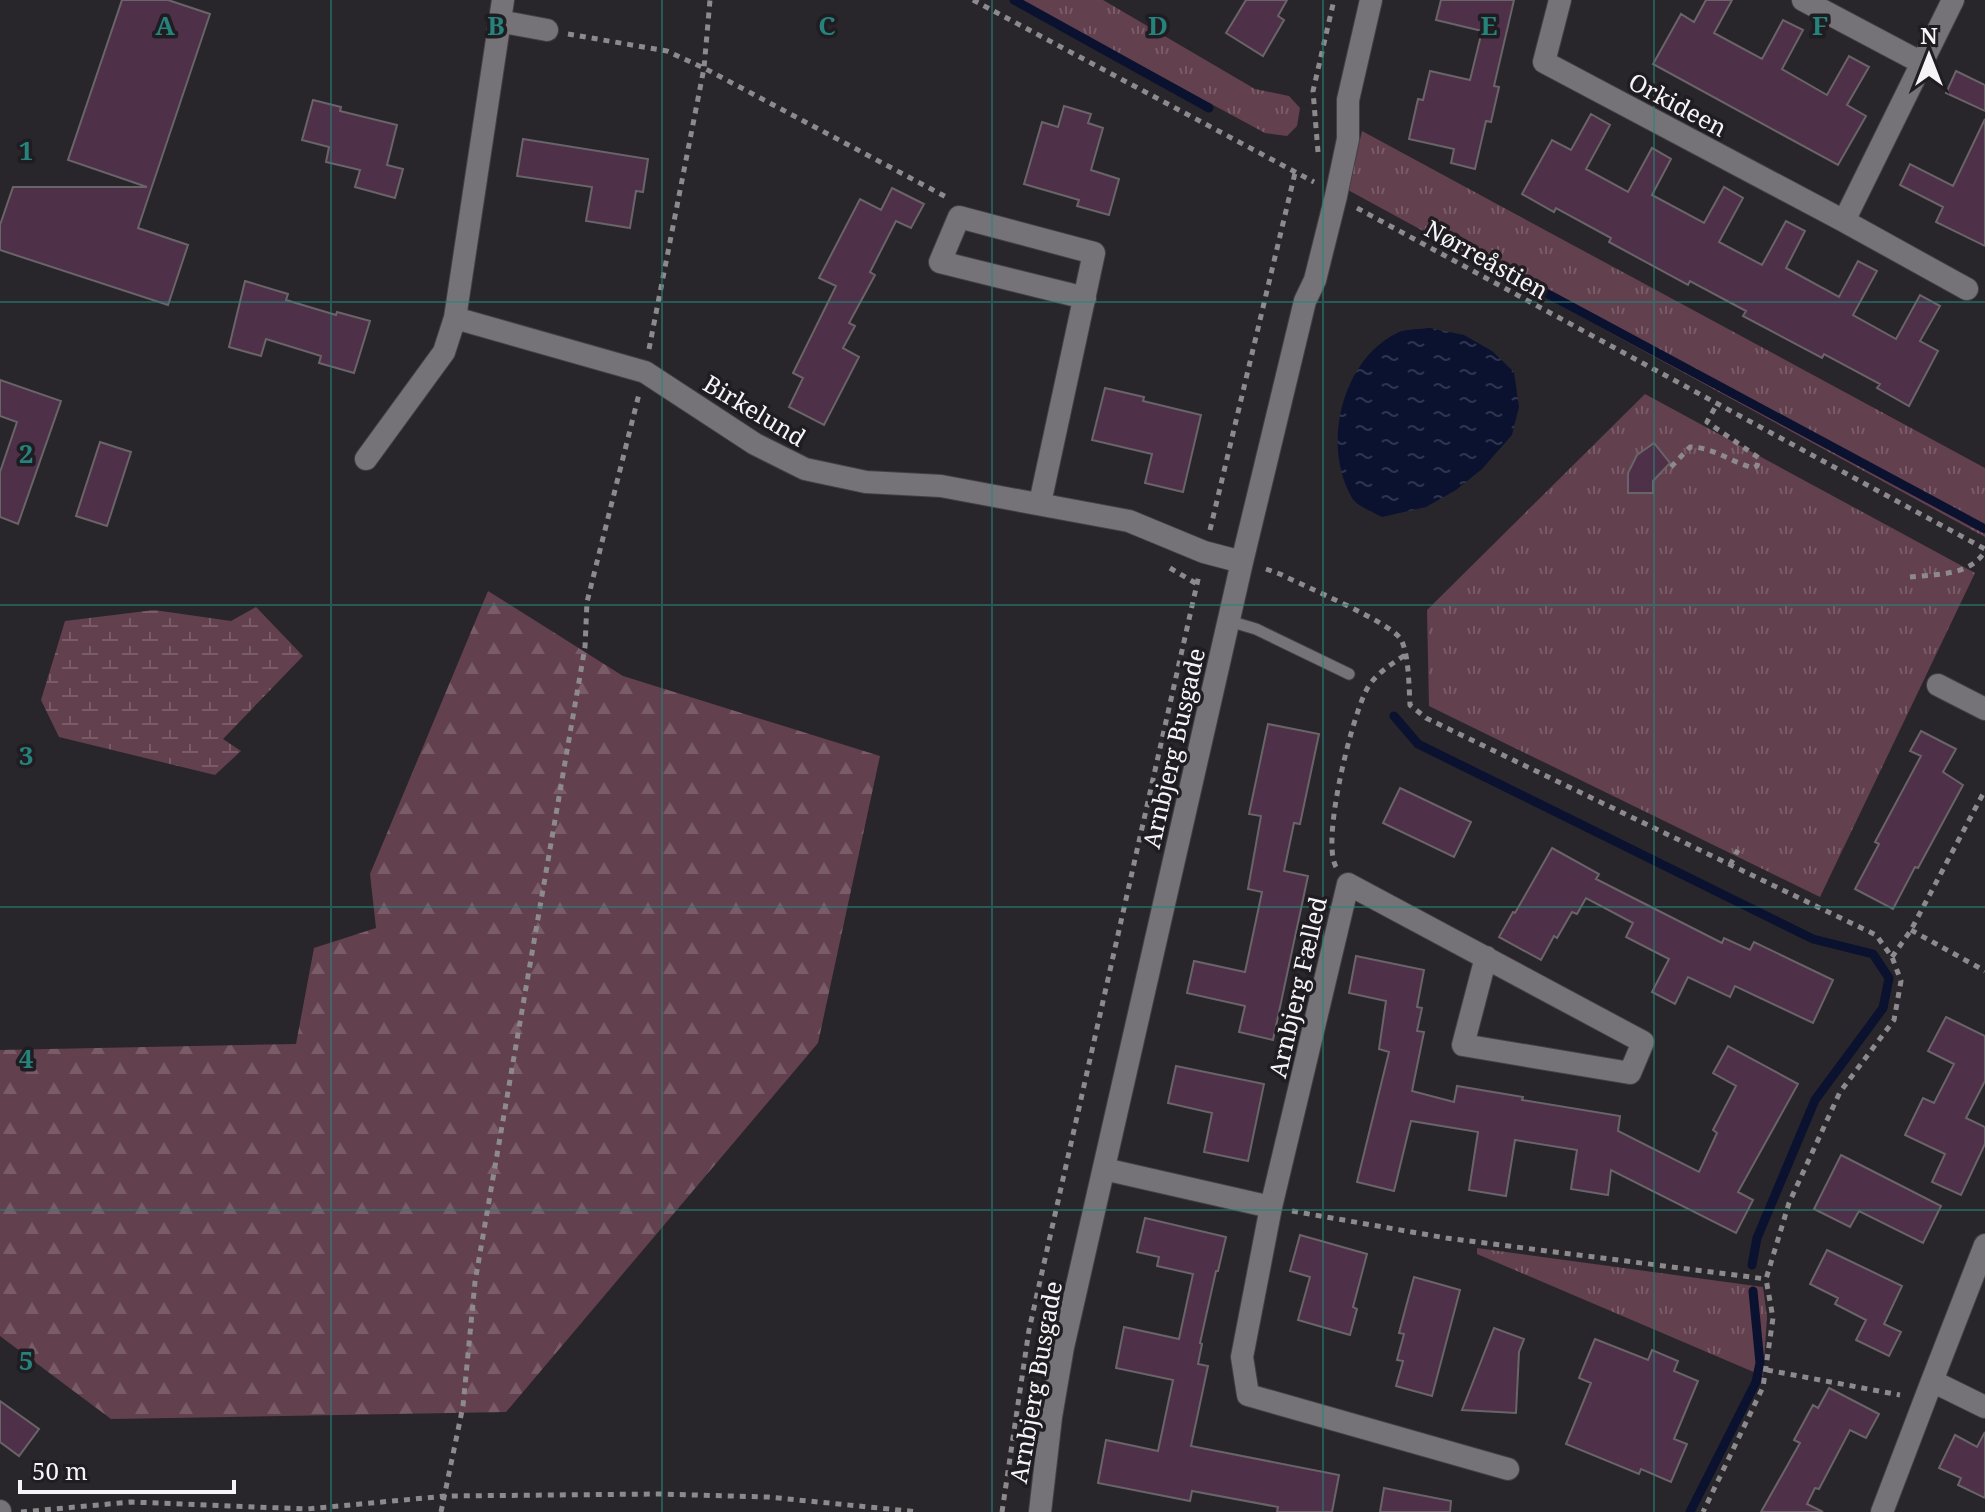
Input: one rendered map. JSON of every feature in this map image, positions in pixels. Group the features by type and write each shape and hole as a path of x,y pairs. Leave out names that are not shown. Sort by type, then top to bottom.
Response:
{"street":[{"name":"Arnbjerg Busgade","path":"1040,1512 1063,1347 1242,562 1305,301 1315,280 1336,196 1348,139 1348,100 1371,0"},
{"name":"Orkideen","path":"1560,0 1544,62 1967,289"},
{"path":"1803,0 1920,62"},
{"path":"1844,221 1953,0"},
{"path":"366,459 444,352 455,318 501,11 547,30"},
{"path":"1040,503 1085,298 1094,253 959,217 940,262 1085,298"},
{"name":"Birkelund","path":"455,318 645,372 755,444 805,469 866,482 941,486 1129,521 1204,552 1242,562"},
{"path":"1938,685 1985,709"},
{"name":"Arnbjerg Fælled","path":"1486,957 1463,1045 1630,1073 1643,1042 1486,957 1348,884 1271,1207 1242,1357 1248,1395 1508,1469"},
{"path":"1104,1169 1271,1207"},
{"path":"1882,1512 1985,1245"},
{"path":"1928,1390 1985,1407"}],"lane":[{"path":"1229,621 1256,629 1349,674"}],"path":[{"path":"441,1512 463,1406 475,1282 585,647 587,602 645,372 704,68 710,0"},
{"name":"Nørreåstien","path":"973,0 1316,183 1985,550"},
{"path":"1318,158 1313,91 1334,0"},
{"path":"547,30 667,51 952,201 959,217"},
{"path":"1316,183 1317,171"},
{"path":"1002,1512 1029,1330 1204,552 1295,173"},
{"path":"1671,467 1690,447 1704,447 1746,466 1757,466 1759,458 1707,422 1717,404"},
{"path":"1910,577 1955,572 1978,563 1985,550"},
{"path":"1242,562 1280,574 1386,626 1401,640 1410,705 1426,718 1876,935 1892,957 1901,981 1894,1020 1840,1092 1789,1203 1766,1279 1773,1318 1763,1387 1703,1512"},
{"path":"1348,884 1333,863 1330,841 1338,786 1365,694 1376,676 1405,655"},
{"path":"1892,957 1911,930 1985,790"},
{"path":"1730,865 1738,850"},
{"path":"1911,930 1985,971"},
{"path":"1271,1207 1446,1238 1766,1279"},
{"path":"1767,1370 1928,1390"},
{"path":"20,1512 131,1502 307,1509 446,1496 658,1494 768,1497 918,1512"}],"green space":[{"path":"1019,0 1103,0 1255,89 1289,96 1300,108 1297,126 1287,136 1265,133"},
{"path":"1362,131 1985,468 1985,537 1348,190"},
{"path":"1645,394 1975,573 1820,897 1429,706 1427,610"},
{"path":"488,591 623,676 880,756 818,1043 506,1412 111,1419 0,1336 0,1050 296,1044 314,948 376,928 370,874"},
{"path":"256,607 303,656 223,739 241,751 215,775 59,737 41,700 65,621 154,610 231,621"},
{"path":"1477,1248 1763,1287 1767,1317 1763,1376 1477,1254"}],"water":[{"path":"1430,328 1464,335 1492,351 1514,372 1519,407 1512,435 1482,469 1456,490 1426,507 1382,517 1354,501 1343,477 1338,453 1342,405 1363,361 1379,344 1399,332"}],"building":[{"path":"122,0 168,0 210,14 138,228 188,245 168,305 0,250 0,225 13,187 147,187 68,160"},
{"path":"1246,0 1287,0 1278,16 1284,20 1263,56 1226,33"},
{"path":"1441,0 1514,0 1494,86 1499,87 1491,122 1486,121 1475,169 1451,163 1454,149 1409,139 1418,99 1423,100 1430,71 1470,80 1482,31 1436,20"},
{"path":"1706,0 1732,0 1714,33 1762,59 1783,20 1803,30 1782,69 1827,95 1849,56 1869,67 1847,105 1866,116 1838,165 1653,64 1681,14 1694,22"},
{"path":"1956,71 1985,85 1985,111 1946,93"},
{"path":"313,100 341,107 340,111 397,125 387,165 403,169 395,198 355,187 360,170 326,162 329,147 302,140"},
{"path":"1064,106 1091,114 1088,123 1103,128 1091,170 1119,179 1109,215 1077,206 1079,200 1024,184 1042,122 1058,127"},
{"path":"1591,114 1610,125 1586,169 1628,192 1652,148 1671,159 1652,195 1704,223 1724,187 1743,198 1719,242 1762,265 1786,221 1805,231 1786,268 1839,297 1858,261 1877,271 1853,315 1896,339 1920,295 1940,306 1920,341 1938,351 1909,406 1877,388 1880,384 1824,354 1822,358 1743,316 1746,311 1690,281 1688,285 1609,242 1611,238 1556,208 1554,212 1522,194 1552,140 1571,150"},
{"path":"1985,119 1985,246 1936,222 1943,207 1900,185 1910,164 1953,186"},
{"path":"523,139 648,159 643,192 636,191 630,228 586,221 592,187 517,176"},
{"path":"892,188 924,204 911,228 896,221 870,272 875,275 849,323 855,326 843,348 859,357 824,425 789,407 803,378 793,373 836,286 819,278 860,199 881,210"},
{"path":"245,281 288,294 286,300 336,315 337,312 370,321 354,373 319,363 321,356 266,339 261,356 229,347"},
{"path":"0,380 61,401 18,524 0,517 0,472 17,422 0,416"},
{"path":"1105,388 1201,415 1183,492 1145,483 1152,454 1092,440"},
{"path":"100,442 131,452 107,526 76,516"},
{"path":"1654,443 1670,463 1653,481 1653,493 1628,493 1628,473 1637,455"},
{"path":"1268,724 1319,734 1300,824 1294,823 1284,871 1308,876 1273,1040 1239,1032 1245,1006 1187,993 1194,961 1245,972 1262,892 1248,889 1261,816 1249,814"},
{"path":"1921,731 1956,749 1943,772 1963,785 1893,909 1855,889 1879,844 1875,842 1921,756 1910,751"},
{"path":"1400,788 1471,822 1454,857 1383,823"},
{"path":"1552,848 1599,874 1596,879 1722,943 1724,938 1750,950 1754,942 1833,980 1813,1023 1735,986 1730,997 1688,977 1675,1004 1652,992 1669,959 1626,937 1633,923 1586,898 1577,914 1572,912 1557,938 1554,936 1541,960 1499,937"},
{"path":"1356,956 1424,970 1417,1007 1422,1008 1417,1031 1424,1032 1412,1091 1454,1102 1457,1086 1620,1116 1618,1131 1699,1172 1717,1133 1713,1130 1736,1086 1713,1073 1728,1046 1798,1084 1738,1192 1753,1200 1736,1233 1611,1170 1608,1195 1571,1189 1577,1150 1515,1140 1506,1196 1469,1190 1478,1132 1411,1121 1394,1191 1357,1182 1389,1052 1379,1049 1386,1001 1349,993"},
{"path":"1946,1017 1985,1036 1985,1081 1966,1118 1985,1127 1985,1144 1961,1195 1932,1182 1945,1154 1905,1135 1923,1098 1934,1103 1954,1064 1928,1051"},
{"path":"1176,1066 1264,1084 1248,1161 1204,1152 1212,1113 1168,1103"},
{"path":"1841,1155 1941,1206 1923,1243 1859,1211 1850,1227 1814,1209"},
{"path":"1145,1218 1226,1237 1200,1343 1198,1364 1208,1366 1191,1446 1339,1475 1332,1512 1277,1512 1278,1507 1192,1491 1190,1501 1098,1483 1106,1440 1158,1451 1173,1380 1116,1368 1124,1327 1179,1339 1193,1274 1157,1266 1159,1257 1137,1252"},
{"path":"1300,1235 1367,1254 1353,1307 1357,1309 1350,1335 1298,1320 1310,1277 1290,1271"},
{"path":"1827,1250 1902,1286 1884,1324 1901,1332 1889,1356 1856,1340 1866,1320 1835,1304 1838,1298 1810,1284"},
{"path":"1414,1277 1460,1290 1432,1396 1396,1386 1403,1361 1397,1360 1404,1334 1399,1333"},
{"path":"1494,1328 1524,1339 1519,1352 1516,1413 1462,1410"},
{"path":"1595,1339 1648,1360 1652,1350 1678,1361 1674,1371 1698,1381 1674,1439 1687,1444 1671,1482 1641,1469 1639,1474 1566,1444 1591,1383 1579,1378"},
{"path":"1829,1388 1879,1414 1866,1438 1850,1430 1819,1489 1815,1488 1807,1504 1823,1512 1761,1512 1800,1443 1794,1440 1813,1405 1818,1408"},
{"path":"0,1401 39,1429 19,1456 0,1442"},
{"path":"1985,1432 1985,1498 1958,1485 1961,1478 1939,1468 1955,1435 1977,1447"},
{"path":"1384,1488 1451,1501 1450,1512 1380,1512"}],"waterway":[{"path":"1014,0 1209,108"},
{"path":"1470,252 1985,529"},
{"path":"1394,716 1418,744 1813,939 1873,954 1889,978 1883,1008 1815,1100 1757,1238 1752,1265"},
{"path":"1690,1512 1756,1382 1760,1363 1753,1291"}]}
